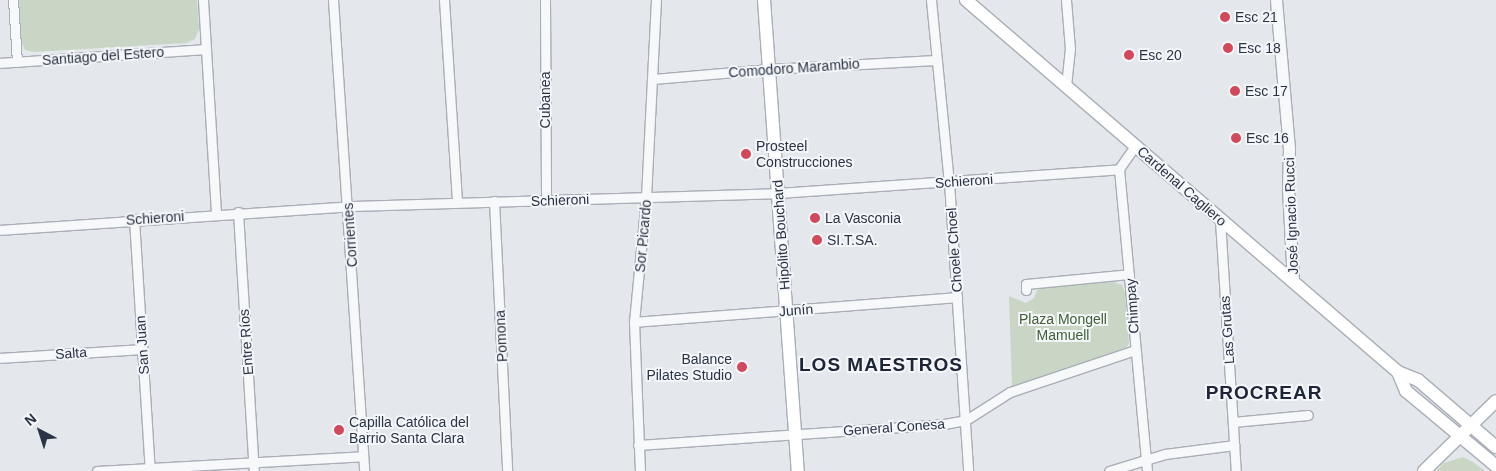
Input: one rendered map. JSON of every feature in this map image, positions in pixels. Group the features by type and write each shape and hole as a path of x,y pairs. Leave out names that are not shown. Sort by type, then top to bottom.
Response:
{"main road":[{"name":"Hipólito Bouchard","path":"764,0 798,471"},
{"name":"Cardenal Cagliero","path":"966,0 1398,372 1418,380 1496,447"},
{"name":"Cardenal Cagliero","path":"1398,372 1406,391 1496,466"},
{"path":"1424,471 1496,401"}],"street":[{"path":"13,0 17,62"},
{"path":"203,0 216,213"},
{"name":"Corrientes","path":"334,0 364,471"},
{"path":"444,0 457,203"},
{"name":"Cubanea","path":"545,0 546,200"},
{"name":"Sor Picardo","path":"640,471 634,322 646,197 656,0"},
{"name":"Choele Choel","path":"931,0 949,182 968,471"},
{"path":"1066,0 1070,49 1066,86"},
{"name":"José Ignacio Rucci","path":"1276,0 1289,148 1288,189 1293,282"},
{"name":"Santiago del Estero","path":"0,63 206,49"},
{"name":"Comodoro Marambio","path":"653,79 770,69 936,60"},
{"path":"1119,169 1136,146"},
{"name":"Schieroni","path":"0,230 216,213 348,206 778,193 1119,169"},
{"name":"Chimpay","path":"1119,169 1147,471"},
{"name":"Pomona","path":"494,202 508,471"},
{"name":"Entre Ríos","path":"238,212 254,467"},
{"name":"San Juan","path":"134,219 150,469"},
{"name":"Las Grutas","path":"1220,220 1236,471"},
{"path":"1026,290 1026,284 1129,274"},
{"name":"Junín","path":"634,322 957,297"},
{"name":"Salta","path":"0,358 143,349"},
{"name":"General Conesa","path":"638,445 944,424 966,420 1010,392 1135,350"},
{"path":"1234,422 1308,414"},
{"path":"1109,471 1165,454 1234,445"},
{"path":"97,471 254,467 363,456"}],"green space":[{"path":"19,0 197,0 199,29 195,39 186,43 34,52 25,50 21,41"},
{"name":"Plaza Mongell Mamuell","path":"1113,282 1122,285 1125,292 1129,344 1123,351 1012,387 1009,296 1026,303 1034,298 1038,288"},
{"path":"1463,457 1485,471 1436,471 1444,463"}],"place":[{"name":"Esc 21","path":"1225,17"},
{"name":"Esc 18","path":"1228,48"},
{"name":"Esc 20","path":"1129,55"},
{"name":"Esc 17","path":"1235,91"},
{"name":"Esc 16","path":"1236,138"},
{"name":"Prosteel Construcciones","path":"746,154"},
{"name":"La Vasconia","path":"815,218"},
{"name":"SI.T.SA.","path":"817,240"},
{"name":"Balance Pilates Studio","path":"742,367"},
{"name":"Capilla Católica del Barrio Santa Clara","path":"339,430"}],"district":[{"name":"LOS MAESTROS","path":"881,365"},
{"name":"PROCREAR","path":"1264,393"}]}
